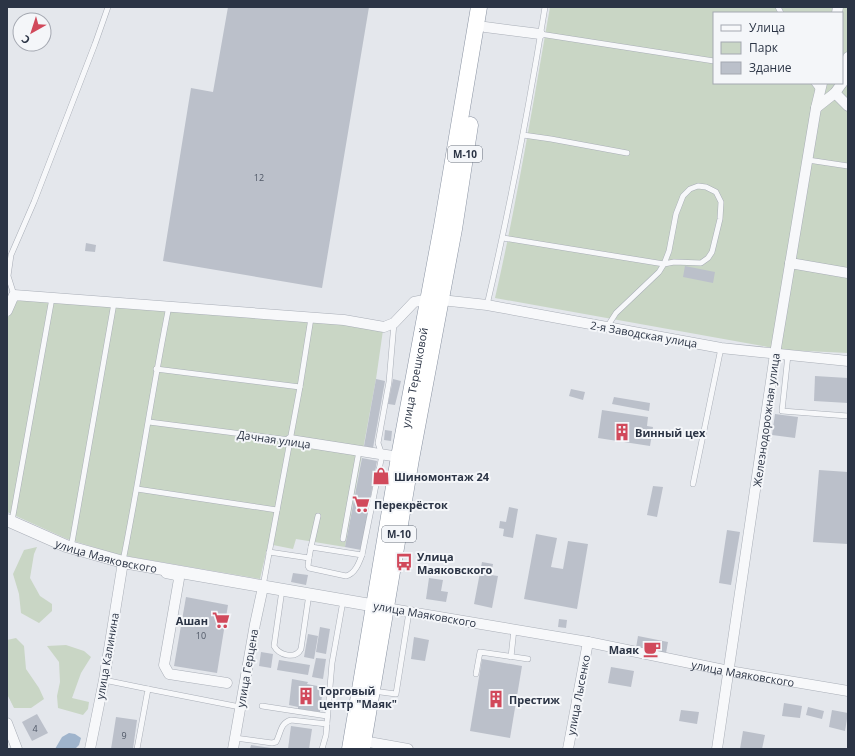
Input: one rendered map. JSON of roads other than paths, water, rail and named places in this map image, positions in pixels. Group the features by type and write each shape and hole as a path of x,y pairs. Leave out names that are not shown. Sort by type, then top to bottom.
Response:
{"highway":[{"name":"улица Терешковой","path":"358,746 372,691 380,607 411,459 478,7"},
{"name":"улица Терешковой","path":"358,746 380,607 399,457 435,300 454,229 488,7"}],"street":[{"path":"485,27 540,34"},
{"path":"844,81 848,57"},
{"path":"816,108 836,93 842,84"},
{"name":"Железнодорожная улица","path":"717,749 775,354 816,108 817,85"},
{"path":"836,93 848,106"},
{"path":"790,263 848,273"},
{"path":"7,311 14,294 344,320 384,327 394,323 414,302 435,300"},
{"name":"2-я Заводская улица","path":"435,300 487,305 721,348 848,361"},
{"name":"Дачная улица","path":"290,440 399,457"},
{"name":"улица Маяковского","path":"9,521 72,548 123,562 588,642 729,671 848,691"},
{"name":"улица Калинина","path":"90,749 104,680 123,562"},
{"path":"136,564 146,570 176,575 179,579 164,665 166,670 170,674 227,683"},
{"name":"улица Герцена","path":"233,749 263,587"},
{"name":"улица Лысенко","path":"568,749 588,642"},
{"path":"7,723 17,749"},
{"path":"358,746 408,749"}],"lane":[{"path":"14,294 8,276 11,255 34,202 108,7"},
{"path":"487,305 503,238 523,135 545,7"},
{"path":"540,34 713,61"},
{"path":"523,135 627,153"},
{"path":"808,160 848,166"},
{"path":"503,238 664,264 674,262 701,263 708,258 712,252 720,219 721,202 716,192 706,187 698,186 690,189 683,196 676,214 669,251 664,264 659,272 616,313 607,327"},
{"path":"9,521 52,298"},
{"path":"72,548 114,303"},
{"path":"123,562 149,422 156,369 169,306"},
{"path":"263,587 300,387 311,318"},
{"path":"318,516 309,558 309,568 346,576 351,575 362,555 382,455 378,443 389,382 394,323"},
{"path":"693,484 721,348"},
{"path":"788,355 782,411 848,416"},
{"path":"156,369 300,387"},
{"name":"Дачная улица","path":"149,422 290,440"},
{"path":"343,539 359,451"},
{"path":"137,489 277,510"},
{"path":"311,548 362,555"},
{"path":"270,552 309,558"},
{"path":"282,590 274,646 279,653 294,656 301,649 309,594"},
{"path":"322,749 327,724 332,663 343,600"},
{"path":"372,691 396,694 409,612"},
{"path":"511,657 514,629"},
{"path":"476,674 480,652 528,659"},
{"path":"104,680 240,708"},
{"path":"137,749 148,689"},
{"path":"262,706 327,716"},
{"path":"235,738 272,743 276,742 282,726 286,721 291,720 327,724"}],"water":[{"path":"69,733 75,734 81,738 79,745 75,749 55,749 62,737"}],"place":[{"name":"Винный цех","path":"622,432"},
{"name":"Шиномонтаж 24","path":"381,476"},
{"name":"Перекрёсток","path":"361,504"},
{"name":"Улица Маяковского","path":"404,562"},
{"name":"Ашан","path":"221,620"},
{"name":"Маяк","path":"652,649"},
{"name":"Торговый центр \"Маяк\"","path":"306,696"},
{"name":"Престиж","path":"496,699"}]}
